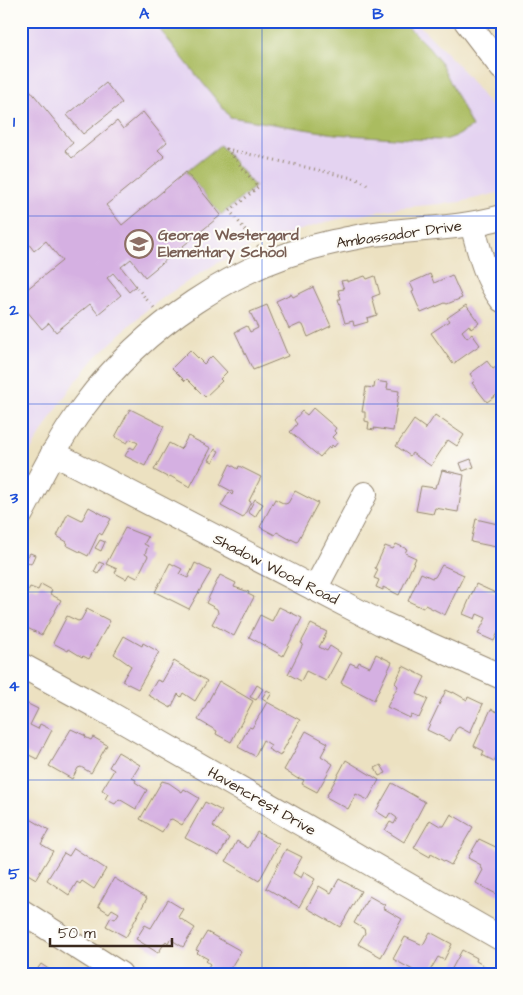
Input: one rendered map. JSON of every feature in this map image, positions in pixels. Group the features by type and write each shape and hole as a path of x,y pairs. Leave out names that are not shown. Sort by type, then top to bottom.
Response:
{"street":[{"path":"466,21 502,68"},
{"name":"Ambassador Drive","path":"24,504 53,453 85,405 109,376 138,346 204,296 235,279 286,256 331,243 374,234 472,224 502,216"},
{"path":"472,224 487,274 502,300"},
{"name":"Shadow Wood Road","path":"53,453 384,624 502,677"},
{"path":"315,589 365,494"},
{"name":"Havencrest Drive","path":"21,665 109,713 502,939"},
{"path":"21,911 120,974"}],"path":[{"path":"258,246 230,211 258,187 227,149 357,179 371,186"},
{"path":"138,288 154,308"}],"shaded area":[{"name":"George Westergard Elementary School","path":"35,21 415,21 459,66 502,121 502,192 460,202 397,208 334,220 266,240 217,263 168,294 144,312 96,357 72,386 21,467 21,43"}],"green space":[{"path":"153,21 402,21 441,63 472,127 445,140 410,139 335,134 230,117"},
{"path":"220,145 255,187 221,215 186,172"}],"building":[{"path":"106,83 122,103 83,134 67,115"},
{"path":"26,85 73,143 65,150 72,158 117,121 123,129 143,112 167,142 158,150 165,157 106,205 122,225 186,172 221,215 145,277 131,259 121,267 136,286 129,292 113,273 107,278 121,295 98,314 90,304 56,332 49,323 42,329 21,304 21,294 62,261 46,241 34,251 25,239 21,242 21,183 26,178 21,172 21,89"},
{"path":"430,274 434,283 452,275 462,298 421,313 410,283"},
{"path":"365,276 367,279 375,276 380,294 372,297 377,315 367,318 368,322 354,326 353,321 345,323 338,299 341,299 338,290 344,289 341,281 347,280 347,282"},
{"path":"313,287 331,326 308,337 303,325 300,324 289,329 276,301 291,294 293,297"},
{"path":"267,305 288,356 253,370 235,332 247,326 250,332 258,328 250,312"},
{"path":"466,305 479,323 471,329 469,325 462,331 467,338 472,334 480,345 453,364 431,333 449,321 447,318"},
{"path":"190,350 204,364 212,356 227,372 220,379 222,381 205,397 187,379 185,381 172,368"},
{"path":"487,361 493,369 502,363 502,391 487,402 472,383 475,381 470,374"},
{"path":"375,381 388,383 387,389 399,391 393,431 368,429 369,422 365,421 365,412 362,412 366,387 374,388"},
{"path":"313,408 336,428 334,431 336,433 332,437 338,442 334,447 332,445 329,447 320,457 290,432 297,424 294,420 302,411 307,415"},
{"path":"130,409 164,426 145,466 125,456 130,447 134,449 138,443 130,439 127,443 115,437"},
{"path":"435,415 464,435 457,446 448,440 431,466 412,453 410,456 396,446 414,420 425,430"},
{"path":"188,436 211,448 190,487 154,470 169,443 180,449"},
{"path":"215,449 219,451 213,462 209,460"},
{"path":"471,459 474,467 463,471 460,463"},
{"path":"230,464 238,469 239,466 261,477 243,518 221,506 229,492 232,495 233,492 220,485"},
{"path":"442,470 464,475 458,512 435,508 433,514 416,511 421,486 435,488"},
{"path":"295,491 318,503 297,542 277,532 275,535 260,527 275,499 285,504 288,503"},
{"path":"255,499 263,504 255,517 248,512"},
{"path":"89,507 111,519 102,535 99,533 88,556 66,545 67,542 57,536 68,513 82,520"},
{"path":"476,519 502,525 501,548 471,542"},
{"path":"125,528 148,537 144,544 148,546 145,554 148,556 137,578 129,574 126,579 115,573 117,569 106,564"},
{"path":"100,540 105,542 101,551 95,548"},
{"path":"396,544 407,549 405,553 416,558 399,595 383,587 383,590 376,587 379,580 374,578 378,570 375,568 385,546 393,549"},
{"path":"30,553 35,555 31,564 25,561"},
{"path":"99,562 104,564 98,574 94,572"},
{"path":"170,563 182,569 179,574 188,578 195,563 211,571 189,609 155,592"},
{"path":"442,565 464,575 445,615 425,605 423,608 408,601 421,573 432,578 435,577"},
{"path":"220,575 236,583 234,587 249,592 248,594 254,597 234,636 212,624 218,613 217,609 206,603"},
{"path":"41,584 52,590 50,594 61,600 42,635 27,628 26,630 21,628 21,604 30,587 38,590"},
{"path":"476,584 502,596 502,624 494,641 478,634 486,618 477,614 475,619 463,614"},
{"path":"279,607 302,618 283,656 249,637 260,615 272,621"},
{"path":"87,609 110,621 89,659 53,643 67,616 78,621 81,620"},
{"path":"311,624 327,632 319,647 327,651 330,646 341,653 326,681 306,671 301,681 288,674"},
{"path":"124,636 142,646 143,643 159,652 138,689 122,681 131,666 114,654"},
{"path":"376,654 392,662 374,700 341,683 350,663 357,666 359,662 370,667"},
{"path":"174,661 207,681 195,701 183,693 181,697 178,694 171,708 148,695 157,680 162,682"},
{"path":"403,666 425,677 417,694 428,699 419,718 411,715 410,718 387,707 398,686 395,683"},
{"path":"219,681 253,701 231,742 216,734 217,731 198,720"},
{"path":"257,685 263,689 256,700 250,697"},
{"path":"267,690 272,693 267,701 262,698"},
{"path":"446,690 467,700 468,697 483,704 470,733 459,727 450,741 427,730"},
{"path":"22,701 38,709 30,725 38,729 40,724 52,730 37,759 21,751"},
{"path":"267,702 300,720 280,756 268,749 271,745 263,740 255,756 238,747 249,727 252,728"},
{"path":"491,709 502,714 502,757 497,755 494,761 482,755 484,751 474,746"},
{"path":"71,729 91,740 93,737 107,745 91,773 81,767 78,768 72,779 49,766"},
{"path":"306,731 328,743 321,756 333,764 317,792 302,784 304,780 298,779 284,770"},
{"path":"118,752 140,765 132,778 147,790 136,809 119,799 115,804 105,799 108,794 102,790 114,770 109,767"},
{"path":"346,760 379,780 368,800 356,794 348,809 326,797"},
{"path":"381,765 386,773 379,776 375,768"},
{"path":"162,781 169,783 182,792 184,789 199,798 182,825 172,819 169,820 162,832 140,819"},
{"path":"392,783 425,802 404,842 385,830 390,822 394,824 397,818 390,813 387,818 376,811"},
{"path":"205,802 222,811 213,826 229,838 219,856 185,838"},
{"path":"451,814 473,827 451,865 431,854 430,857 414,848 430,820 440,826 444,826"},
{"path":"27,817 49,830 41,844 53,851 36,879 21,870 23,867 21,865 21,826"},
{"path":"257,832 279,844 259,881 226,861 237,841 248,848"},
{"path":"479,839 502,850 502,889 498,895 476,883 483,870 480,868 481,865 468,858"},
{"path":"74,848 106,869 94,889 82,881 80,884 77,882 69,895 47,880 64,853 69,856"},
{"path":"286,849 302,857 293,873 301,878 304,872 315,879 299,907 266,888"},
{"path":"114,878 147,898 126,937 106,926 111,917 115,919 119,913 112,909 109,913 98,906"},
{"path":"339,879 361,891 340,927 307,908 319,886 331,893"},
{"path":"369,896 385,905 383,908 402,919 381,957 358,944 365,933 364,929 354,923"},
{"path":"168,900 183,909 178,917 195,928 183,947 170,939 168,943 166,941 158,953 136,939 145,925 151,928"},
{"path":"207,932 241,951 228,972 231,974 204,974 210,964 206,961 208,959 197,953 199,951 196,950"},
{"path":"430,932 452,944 444,960 438,957 428,974 420,974 393,959 405,937 423,945"},
{"path":"462,950 477,958 476,961 495,972 495,974 449,974"},
{"path":"41,964 56,974 34,974"},
{"path":"266,969 273,974 263,974"}],"place":[{"name":"George Westergard Elementary School","path":"139,244"}]}
